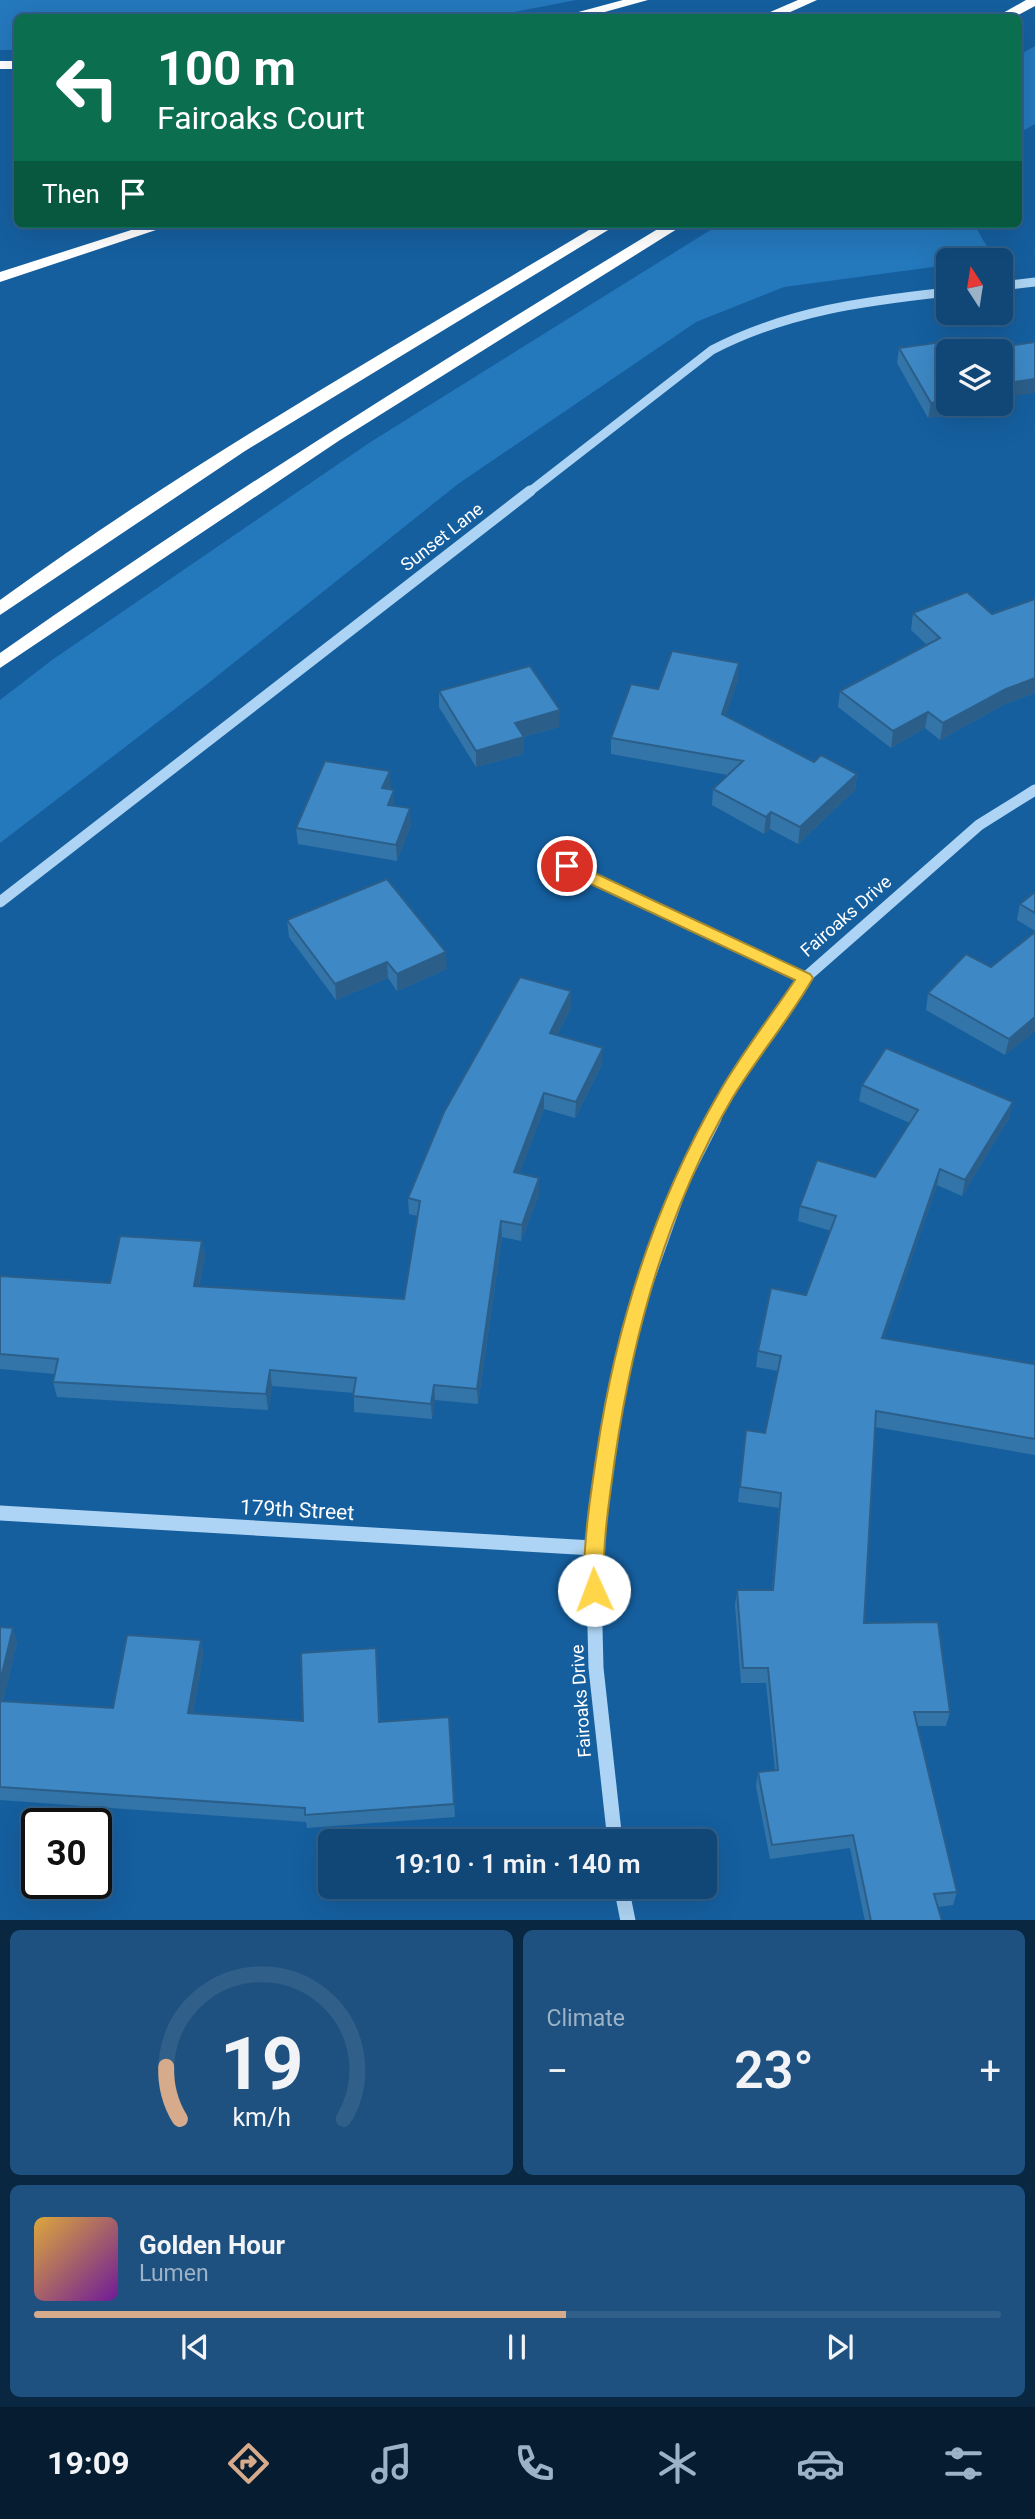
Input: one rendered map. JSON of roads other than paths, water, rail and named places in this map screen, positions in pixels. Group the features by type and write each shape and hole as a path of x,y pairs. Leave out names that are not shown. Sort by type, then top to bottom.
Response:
{"highway":[{"path":"580,14 641,0"},
{"path":"773,14 810,0"},
{"path":"1009,14 1035,1"},
{"path":"0,277 153,228"},
{"path":"0,609 82,549 239,447 603,228"},
{"path":"0,662 263,481 485,340 670,228"}],"street":[{"path":"1013,285 1035,282"},
{"name":"Sunset Lane","path":"0,902 712,350 733,337 790,315 936,294"},
{"name":"Fairoaks Drive","path":"614,1829 596,1668 593,1548 615,1392 629,1330 676,1195 726,1094 805,978 979,825 1035,790"},
{"path":"567,866 805,978"},
{"name":"179th Street","path":"0,1513 593,1548"},
{"path":"624,1899 628,1920"}]}
